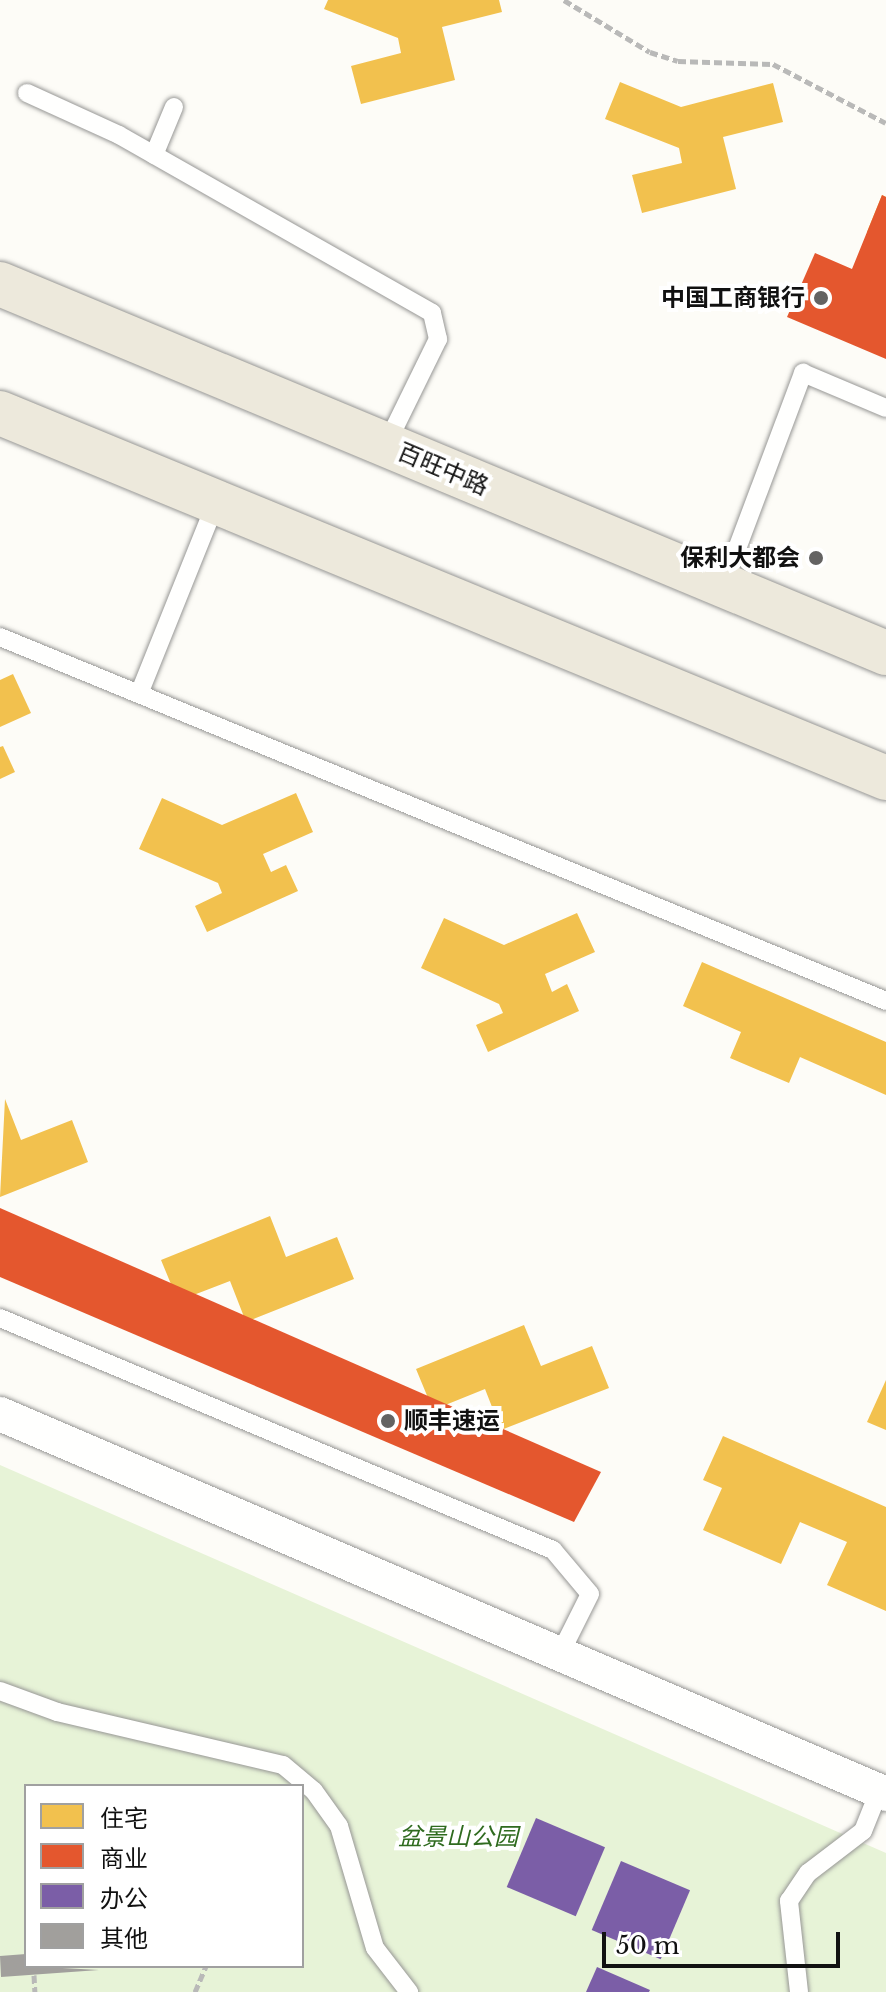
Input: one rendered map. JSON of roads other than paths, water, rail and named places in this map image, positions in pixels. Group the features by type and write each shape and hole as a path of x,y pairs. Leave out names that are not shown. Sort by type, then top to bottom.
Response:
{"main road":[{"name":"百旺中路","path":"0,284 886,653"},
{"path":"0,413 886,778"}],"street":[{"path":"0,1414 883,1792"}],"lane":[{"path":"27,93 154,155 432,313 438,339 386,445"},
{"path":"154,155 174,107"},
{"path":"723,586 803,373 886,408"},
{"path":"139,694 216,502"},
{"path":"0,637 886,1001"},
{"path":"0,1318 553,1550 590,1594 561,1652"},
{"path":"0,1691 57,1712 283,1765 314,1791 339,1826 375,1948 409,1992"},
{"path":"799,1992 789,1901 808,1873 863,1831 883,1792"}],"place":[{"name":"中国工商银行","path":"821,298"},
{"name":"保利大都会","path":"816,558"},
{"name":"顺丰速运","path":"388,1421"}],"park label":[{"name":"盆景山公园","path":"458,1837"}]}
